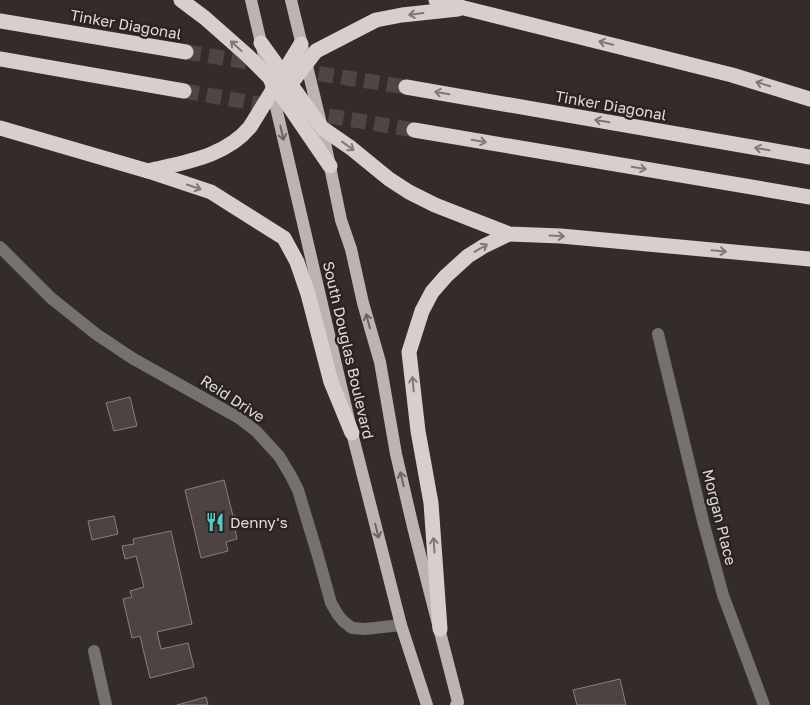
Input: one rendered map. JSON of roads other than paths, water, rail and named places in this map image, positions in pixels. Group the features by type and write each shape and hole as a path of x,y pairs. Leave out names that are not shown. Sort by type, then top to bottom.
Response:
{"highway":[{"path":"181,0 205,18 248,56 322,128 409,192 458,214 509,234 562,236 810,259"},
{"path":"436,0 732,75 810,99"},
{"path":"279,87 306,64 316,51 376,20 464,8"},
{"name":"Tinker Diagonal","path":"0,21 186,52"},
{"path":"261,43 279,87 330,166"},
{"path":"148,171 224,149 242,136 279,87 301,44"},
{"path":"0,59 184,91"},
{"name":"Tinker Diagonal","path":"406,87 810,157"},
{"path":"0,128 148,171 211,192 284,238 297,262 308,294 331,382 352,433"},
{"path":"414,130 810,197"},
{"path":"440,629 431,503 418,431 409,352 422,311 432,292 468,256 509,234"}],"main road":[{"path":"251,0 261,43"},
{"name":"South Douglas Boulevard","path":"291,0 322,128 341,220 351,249 363,303 380,362 396,454 458,702 456,705"},
{"name":"South Douglas Boulevard","path":"279,87 352,433 401,625 427,705"}],"street":[{"name":"Reid Drive","path":"0,247 51,298 96,334 132,358 240,418 256,431 279,456 298,490 331,603 338,615 352,628 365,629 401,625"},
{"name":"Morgan Place","path":"658,334 703,521 723,595 764,705"},
{"path":"94,651 106,705"}],"tunnel":[{"path":"186,52 261,64"},
{"path":"296,70 406,87"},
{"path":"184,91 276,107"},
{"path":"306,112 414,130"}],"place":[{"name":"Denny's","path":"215,522"}]}
